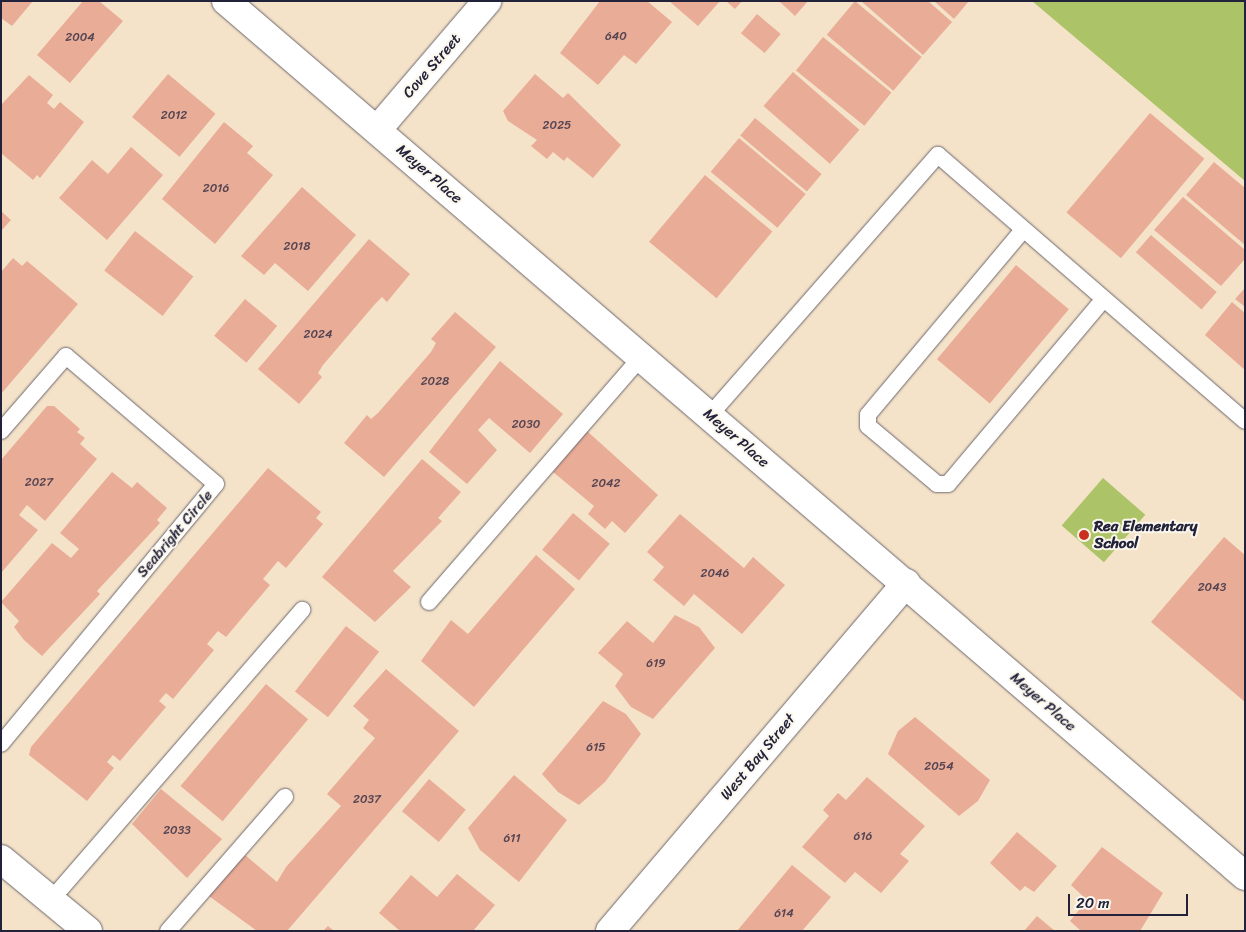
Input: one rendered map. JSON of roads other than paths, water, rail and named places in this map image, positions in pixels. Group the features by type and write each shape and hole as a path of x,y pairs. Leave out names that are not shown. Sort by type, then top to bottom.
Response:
{"street":[{"name":"Meyer Place","path":"226,1 1245,876"},
{"name":"Cove Street","path":"377,130 487,1"},
{"name":"West Bay Street","path":"610,931 906,583"},
{"path":"1,859 88,931"}],"lane":[{"path":"710,415 938,156 1245,421"},
{"path":"1023,230 868,415 868,426 937,484 948,484 1103,300"},
{"name":"Seabright Circle","path":"1,431 66,356 216,484 1,744"},
{"path":"429,602 641,357"},
{"path":"50,900 302,610"},
{"path":"168,931 285,797"}],"place":[{"name":"Rea Elementary School","path":"1084,535"}]}
